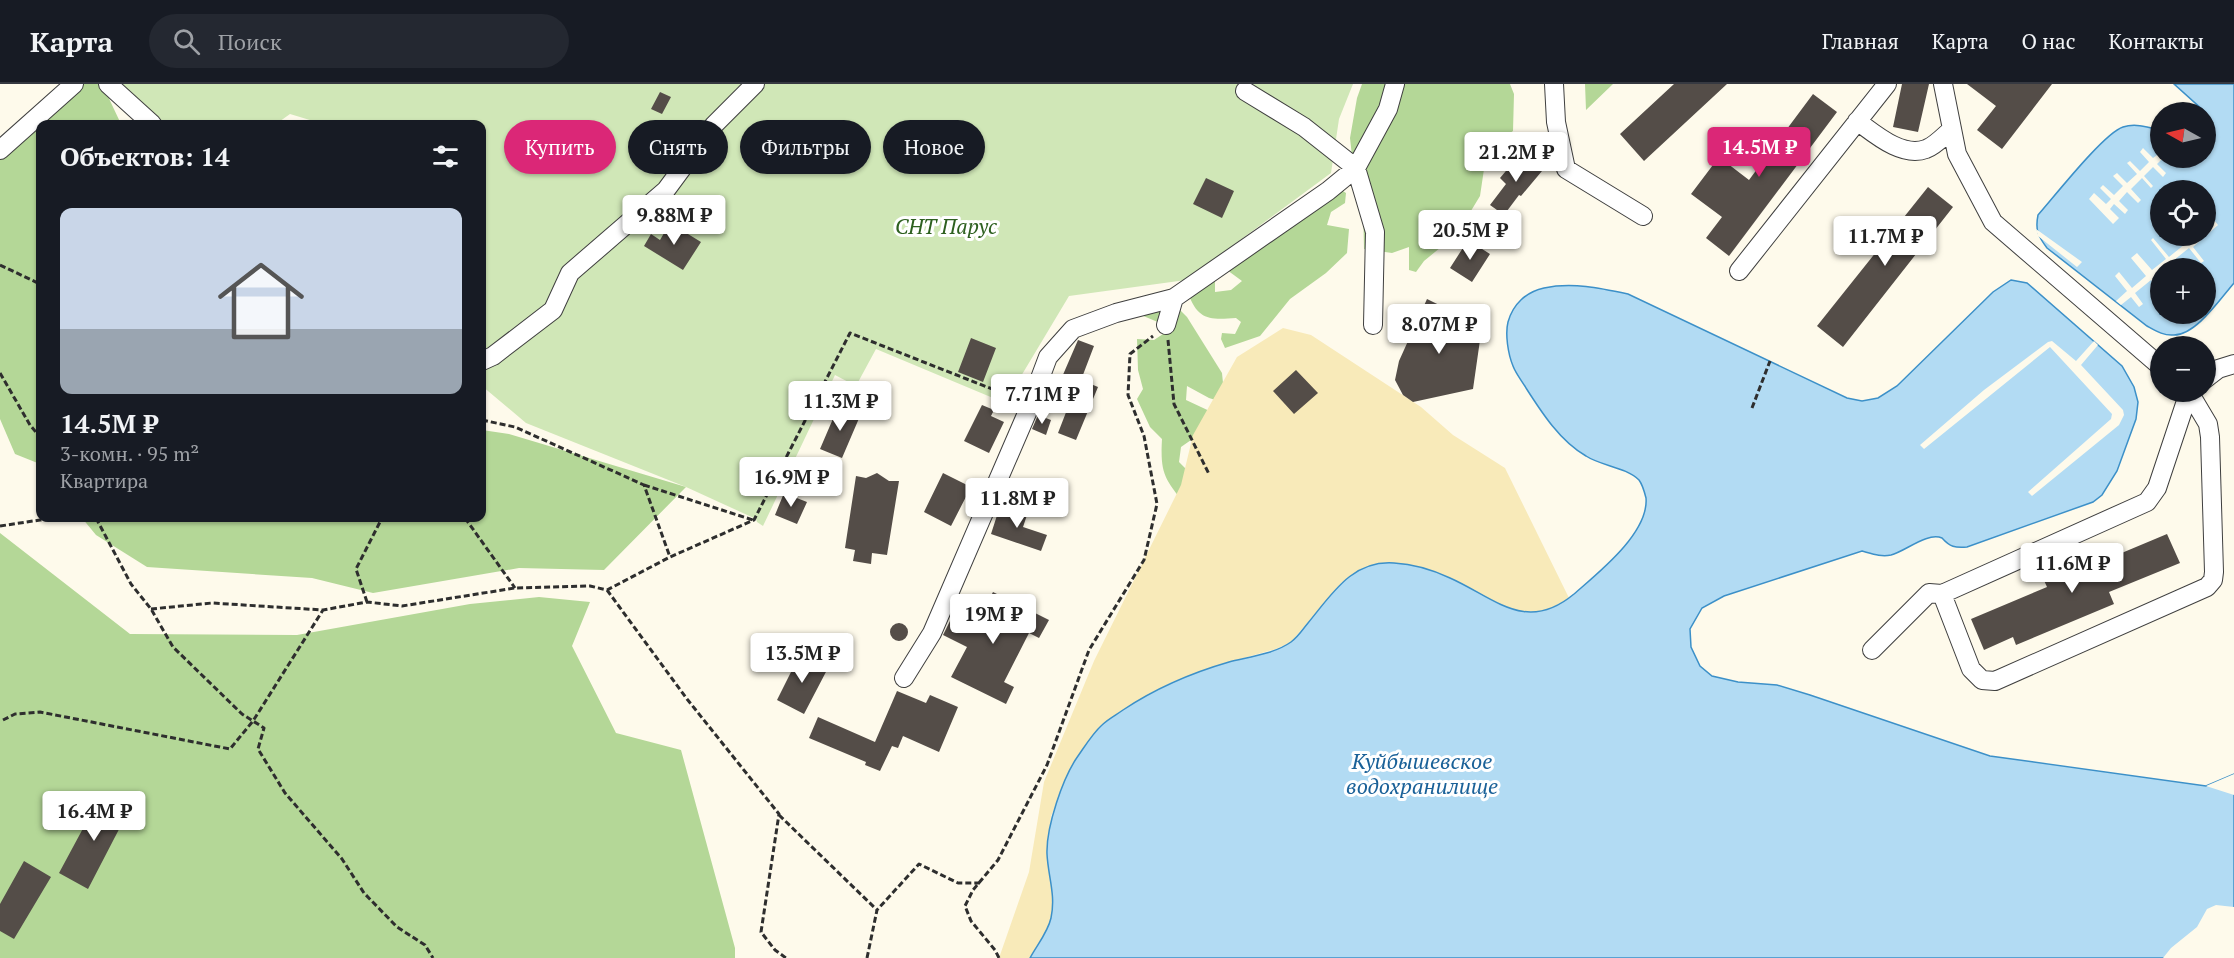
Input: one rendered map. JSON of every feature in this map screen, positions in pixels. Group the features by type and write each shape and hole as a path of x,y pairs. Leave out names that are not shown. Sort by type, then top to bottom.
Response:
{"street":[{"path":"0,150 74,84"},
{"path":"108,84 148,120"},
{"path":"486,359 554,310 570,273 666,190 714,125 755,84"},
{"path":"904,678 936,623 1048,357 1073,329 1116,313 1174,298 1328,191 1356,168 1388,109 1395,84"},
{"path":"1554,84 1556,122 1566,168 1643,216"},
{"path":"1739,271 1887,84"},
{"path":"1943,84 1958,154 1992,222 2150,357"},
{"path":"1245,91 1304,127 1356,168 1375,232 1373,325"},
{"path":"1857,121 1888,143 1906,150 1925,150 1953,129"},
{"path":"1166,325 1174,298"},
{"path":"2216,371 2234,364"},
{"path":"1872,650 1929,593 1942,594 2147,502 2157,488 2186,402"},
{"path":"1942,594 1971,669 1982,680 1995,681 2207,587 2214,572 2210,437 2208,424 2195,402"}],"path":[{"path":"0,265 36,282"},
{"path":"1166,325 1174,404 1209,474"},
{"path":"999,958 971,921 965,906 973,890 998,860 1047,765 1089,650 1144,560 1157,504 1144,436 1128,395 1130,354 1166,325"},
{"path":"607,590 670,557 754,520 850,333 1030,404"},
{"path":"1752,408 1770,361"},
{"path":"0,373 36,432"},
{"path":"486,421 515,427 644,485 754,520"},
{"path":"644,485 670,557"},
{"path":"0,526 36,521"},
{"path":"98,522 131,584 151,609 173,646 242,714 264,728 258,749 285,793 342,859 364,892 397,927 424,945 433,958"},
{"path":"368,602 356,569 380,522"},
{"path":"468,522 515,588"},
{"path":"151,609 212,603 323,610 368,602 402,606 515,588 590,586 607,590 687,699 779,814 877,910"},
{"path":"3,720 15,714 40,712 230,749 253,721 323,610"},
{"path":"779,814 761,932 775,950 786,958"},
{"path":"867,958 877,910 919,864 958,883 980,883"}],"green space":[{"path":"81,84 100,84 119,120 39,120"},
{"name":"СНТ Парус","path":"120,84 1353,84 1339,119 1331,173 1186,280 1069,296 1005,403 876,349 856,386 835,375 763,526 756,519 686,487 526,423 486,389 486,120 310,120 290,114 282,120 160,120"},
{"path":"1362,84 1510,84 1514,94 1513,131 1487,149 1480,196 1457,234 1424,261 1416,272 1409,270 1409,247 1392,253 1364,249 1363,204 1355,183 1350,138 1357,98"},
{"path":"1585,84 1613,84 1586,110"},
{"path":"36,123 36,462 15,454 0,419 0,154"},
{"path":"1329,182 1346,193 1345,203 1331,212 1327,225 1349,229 1347,253 1326,273 1290,299 1260,336 1225,348 1221,339 1222,333 1235,334 1241,322 1236,318 1219,319 1200,313 1188,293 1199,276 1215,280 1215,292 1231,290 1242,281 1227,270"},
{"path":"1164,294 1187,317 1222,373 1225,403 1209,398 1187,386 1186,400 1216,414 1211,426 1181,447 1179,462 1192,475 1187,507 1169,483 1163,469 1162,439 1150,427 1137,399 1143,389 1138,370 1137,339 1154,340 1172,328 1141,315 1143,297"},
{"path":"486,431 509,434 686,487 604,570 519,568 373,593 312,578 147,567 96,535 85,522 486,522"},
{"path":"0,533 130,634 297,635 470,604 539,597 590,602 572,646 616,733 681,750 735,948 735,958 0,958"}],"sand":[{"path":"1283,328 1311,335 1421,407 1453,435 1505,468 1569,598 1546,611 1520,612 1494,602 1451,578 1396,563 1342,582 1291,642 1276,649 1172,682 1137,701 1101,725 1075,760 1051,816 1047,856 1054,899 1051,922 1030,958 999,958 1029,872 1044,782 1094,661 1181,485 1193,435 1237,357"}],"water":[{"path":"2174,84 2234,84 2234,283 2216,305 2216,258 2150,258 2150,324 2198,324 2174,335 2160,333 2147,326 2047,248 2038,233 2038,215 2104,141 2123,127 2137,125 2150,128 2150,168 2216,168 2216,102 2194,102"},
{"name":"Куйбышевское водохранилище","path":"2011,280 2027,283 2122,366 2134,387 2138,402 2136,419 2117,471 2102,495 2093,502 1967,547 1953,546 1942,538 1936,537 1923,540 1891,555 1862,551 1724,596 1702,608 1690,629 1691,647 1700,666 1712,676 1738,682 1777,685 1990,756 2206,786 2234,774 2234,958 1030,958 1051,918 1053,901 1047,843 1056,803 1072,765 1095,732 1109,719 1135,702 1187,676 1269,652 1291,642 1344,581 1366,567 1394,563 1423,568 1437,572 1511,608 1526,612 1541,611 1557,606 1574,594 1608,564 1631,538 1645,511 1646,498 1639,480 1627,472 1592,459 1568,443 1545,417 1514,369 1508,350 1507,327 1513,310 1526,296 1537,290 1554,286 1596,288 1628,294 1847,398 1862,401 1878,398 1897,386 1993,292"}],"pier":[{"path":"2143,148 2150,155 2150,168 2152,168 2144,176 2150,183 2150,187 2142,178 2131,189 2141,200 2138,203 2127,192 2119,201 2128,210 2125,214 2114,204 2110,209 2119,218 2113,224 2089,199 2094,193 2106,204 2111,199 2100,188 2103,185 2114,195 2123,186 2113,176 2117,173 2127,183 2137,174 2127,163 2130,161 2140,171 2149,162 2140,152"},
{"path":"2154,168 2161,168 2166,173 2163,177"},
{"path":"2036,229 2082,262 2077,267 2038,236"},
{"path":"2156,246 2160,246 2169,257 2183,246 2194,246 2202,258 2197,258 2189,248 2176,258 2165,258"},
{"path":"2137,253 2150,268 2150,281 2135,293 2143,304 2139,307 2131,297 2121,305 2116,301 2127,291 2115,276 2119,272 2132,288 2146,276 2131,258"},
{"path":"2052,341 2076,361 2094,341 2098,345 2081,365 2123,410 2124,415 2119,425 2032,496 2028,492 2111,419 2112,414 2050,347 1924,449 1920,445 1984,390"},
{"path":"2234,774 2234,795 2206,786"},
{"path":"2216,905 2234,907 2234,958 2163,958 2171,948 2197,927 2207,909"}],"building":[{"path":"1674,84 1727,84 1644,161 1620,134"},
{"path":"1902,84 1929,84 1918,132 1893,127"},
{"path":"1967,84 2052,84 2002,149 1977,130 1996,106"},
{"path":"660,92 671,97 662,114 651,109"},
{"path":"1813,94 1837,112 1729,256 1706,238 1722,217 1691,194 1719,157 1749,180"},
{"path":"1521,153 1542,171 1504,215 1490,205 1506,184 1500,178"},
{"path":"1206,178 1234,191 1222,218 1193,204"},
{"path":"1928,187 1953,207 1843,347 1817,326"},
{"path":"670,223 701,242 683,270 644,246 651,234 660,240"},
{"path":"1468,240 1490,254 1472,282 1450,268"},
{"path":"1427,299 1482,326 1473,389 1413,402 1403,395 1395,380 1399,361"},
{"path":"971,338 996,348 983,382 958,372"},
{"path":"1078,340 1094,346 1081,380 1098,387 1076,440 1058,433 1077,384 1062,377"},
{"path":"1296,370 1318,393 1294,414 1273,391"},
{"path":"982,405 994,410 991,416 1004,422 989,453 964,441"},
{"path":"838,407 860,416 842,458 820,449"},
{"path":"1038,415 1051,420 1046,435 1032,429"},
{"path":"877,473 889,481 899,481 887,555 872,553 871,564 853,561 855,550 845,548 856,476 866,478"},
{"path":"943,473 971,487 951,526 924,512"},
{"path":"784,493 807,502 797,524 775,515"},
{"path":"1000,506 1027,515 1023,527 1047,535 1041,551 991,534"},
{"path":"2167,534 2180,563 2109,592 2114,604 2016,645 2013,637 1984,650 1971,619 2047,587 2037,565 2053,558 2062,578"},
{"path":"993,592 1049,620 1039,638 1029,633 1004,682 1014,687 1006,704 951,677 967,647 943,635 953,615 975,627"},
{"path":"899,623 905,626 908,632 905,638 899,641 893,638 890,632 893,626"},
{"path":"800,654 828,668 804,714 777,700"},
{"path":"897,691 926,703 930,695 958,707 939,752 903,736 898,748 892,746 880,771 865,765 866,762 809,738 818,717 875,742"},
{"path":"101,795 129,810 88,889 59,873"},
{"path":"24,861 51,877 14,939 0,931 0,904"}]}
